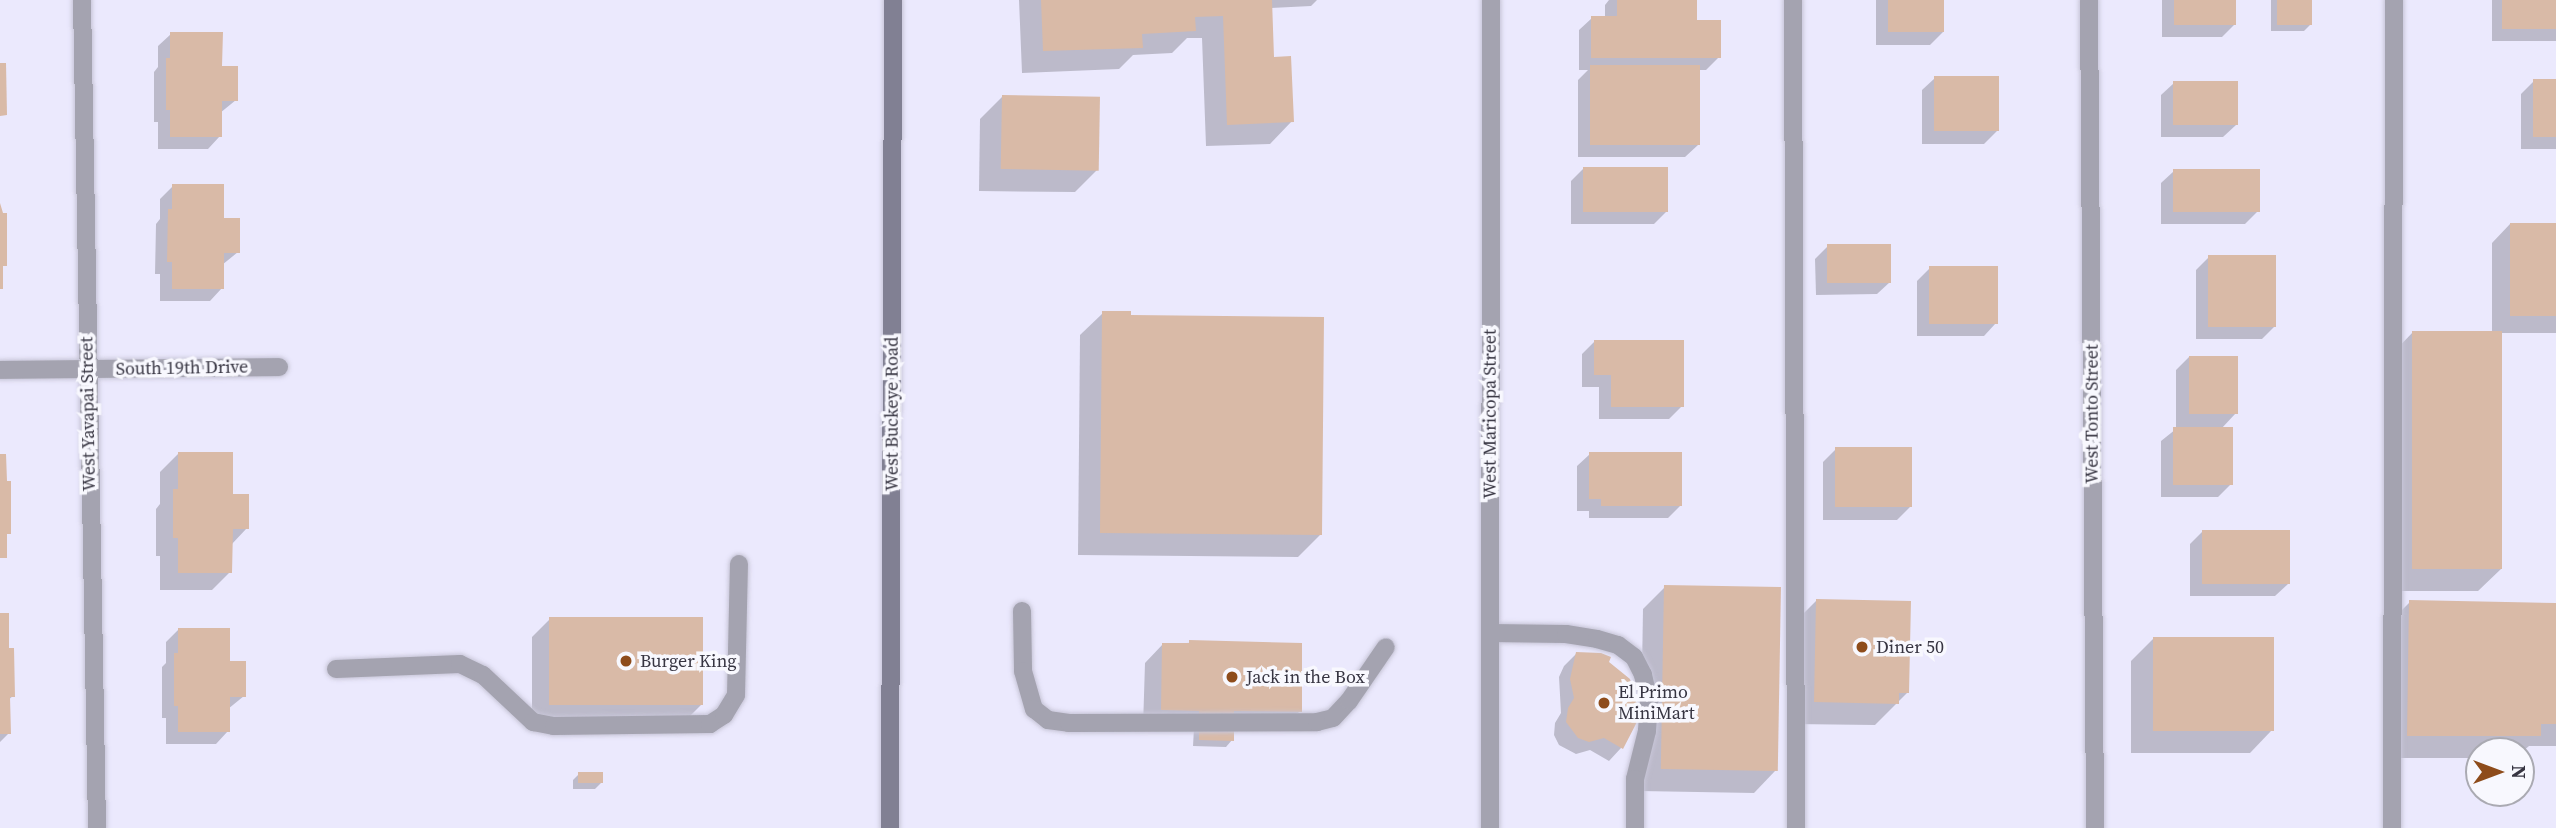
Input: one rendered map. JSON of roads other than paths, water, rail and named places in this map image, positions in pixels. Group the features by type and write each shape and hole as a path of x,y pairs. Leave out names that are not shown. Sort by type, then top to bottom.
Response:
{"main road":[{"name":"West Buckeye Road","path":"890,828 893,0"}],"street":[{"name":"West Yavapai Street","path":"82,0 97,828"},
{"name":"West Maricopa Street","path":"1490,828 1491,0"},
{"path":"1793,0 1796,828"},
{"name":"West Tonto Street","path":"2089,0 2095,828"},
{"path":"2392,828 2394,0"},
{"name":"South 19th Drive","path":"0,370 279,367"},
{"path":"336,669 460,664 483,676 533,722 554,726 710,724 724,715 736,695 739,564"},
{"path":"1022,611 1023,671 1034,709 1048,720 1069,723 1317,722 1333,718 1349,701 1386,647"},
{"path":"1490,633 1566,634 1597,639 1618,645 1634,657 1643,676 1648,702 1647,731 1634,779 1634,828"}],"place":[{"name":"Diner 50","path":"1862,647"},
{"name":"Burger King","path":"626,661"},
{"name":"Jack in the Box","path":"1232,677"},
{"name":"El Primo MiniMart","path":"1604,703"}]}
